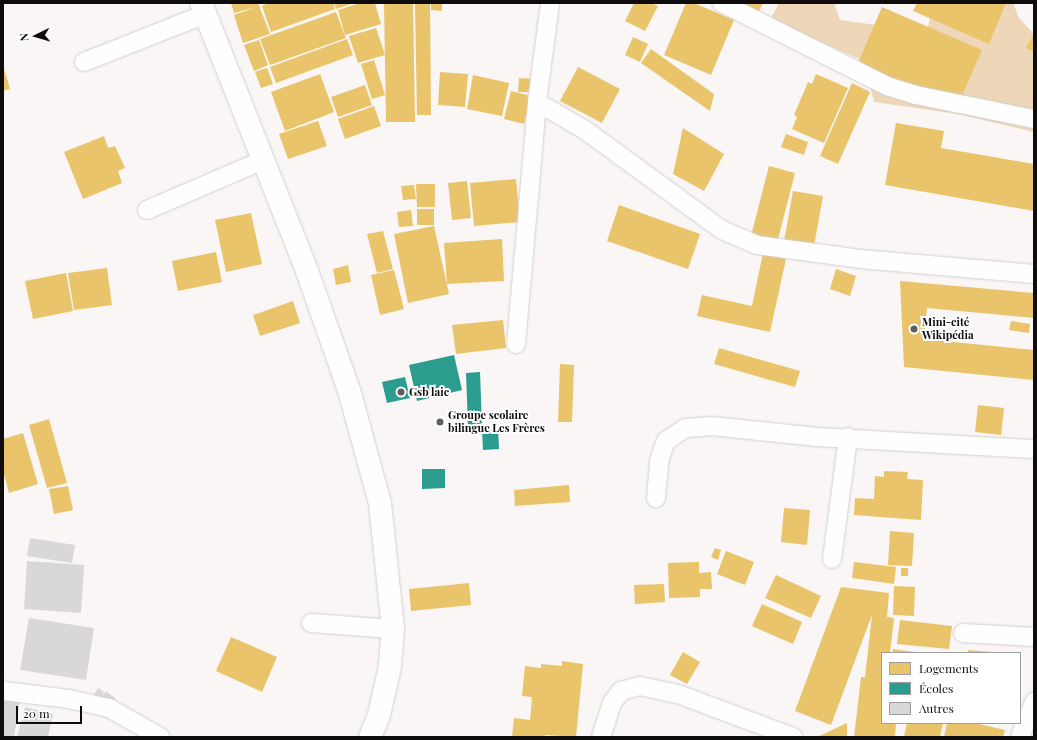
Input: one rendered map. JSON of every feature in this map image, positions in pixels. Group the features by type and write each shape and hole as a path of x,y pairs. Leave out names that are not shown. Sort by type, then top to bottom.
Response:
{"street":[{"path":"516,344 537,102 550,3"},
{"path":"722,3 887,86 916,95 1034,120"},
{"path":"84,62 203,8 307,271 366,447 380,503 393,629 390,667 379,715 370,737"},
{"path":"537,102 584,130 722,230 757,245 860,260 1034,274"},
{"path":"147,210 263,160"},
{"path":"656,498 659,461 666,441 685,428 711,426 816,437 848,437 1034,449"},
{"path":"832,559 848,437"},
{"path":"311,623 393,629"},
{"path":"963,633 1034,637"},
{"path":"601,737 612,702 621,691 640,686 678,694 793,737"},
{"path":"3,691 69,699 110,708 160,737"},
{"path":"1020,737 1034,702"}],"shaded area":[{"path":"779,3 834,3 840,20 927,32 933,3 1013,3 1019,18 1034,34 1034,132 958,114 874,102 864,61 770,20"}],"building: Logements":[{"path":"231,3 258,3 270,34 243,43 234,15 257,7 234,13"},
{"path":"268,3 333,3 335,9 271,32 262,6"},
{"path":"334,3 354,3 336,9"},
{"path":"360,3 375,3 381,24 345,35 338,10"},
{"path":"384,3 413,3 415,122 386,122"},
{"path":"415,3 430,3 431,115 417,115"},
{"path":"431,3 442,3 442,11 431,10"},
{"path":"634,3 651,3 658,6 645,31 625,21"},
{"path":"686,3 694,3 734,20 711,75 664,55"},
{"path":"742,3 763,3 759,11"},
{"path":"917,3 1006,3 989,44 913,11"},
{"path":"882,7 982,50 955,112 855,70"},
{"path":"336,12 346,38 270,65 260,39"},
{"path":"376,28 385,55 358,63 349,36"},
{"path":"1034,34 1034,52 1026,48"},
{"path":"633,37 648,44 640,62 625,55"},
{"path":"347,39 353,55 276,83 270,67"},
{"path":"259,40 268,65 254,71 244,45"},
{"path":"651,49 714,94 710,111 641,63"},
{"path":"374,60 385,95 372,99 361,64"},
{"path":"3,65 10,89 3,91"},
{"path":"578,67 620,89 602,123 560,101"},
{"path":"267,68 273,84 261,88 255,72"},
{"path":"440,72 468,74 465,107 438,105"},
{"path":"320,74 334,112 285,131 271,92"},
{"path":"816,74 848,88 824,143 792,129 797,117 794,115 808,82 812,84"},
{"path":"473,75 509,83 502,116 467,109"},
{"path":"519,78 537,79 536,92 518,92"},
{"path":"852,83 870,92 838,164 820,156"},
{"path":"365,85 372,105 338,117 331,97"},
{"path":"511,91 531,96 524,124 504,119"},
{"path":"374,106 381,126 345,139 338,119"},
{"path":"318,121 327,146 288,159 279,134"},
{"path":"896,123 944,131 941,148 1034,164 1034,211 885,185"},
{"path":"683,128 724,154 704,191 673,174"},
{"path":"786,134 808,142 804,155 781,147"},
{"path":"104,136 108,148 115,146 125,168 118,171 122,183 83,199 64,152"},
{"path":"769,166 795,173 777,243 751,236"},
{"path":"516,179 520,222 474,226 470,183"},
{"path":"467,181 471,218 452,220 448,183"},
{"path":"416,184 435,184 435,207 417,207"},
{"path":"414,185 416,199 403,200 401,186"},
{"path":"793,191 823,196 814,246 784,241"},
{"path":"619,205 700,234 688,269 607,241"},
{"path":"417,209 434,209 434,225 417,225"},
{"path":"411,210 413,226 399,227 397,212"},
{"path":"251,213 262,264 226,272 215,220"},
{"path":"434,226 449,294 408,303 394,234"},
{"path":"383,231 393,269 377,273 367,234"},
{"path":"502,239 504,281 447,284 444,243"},
{"path":"216,252 222,282 178,291 172,261"},
{"path":"763,253 786,259 770,332 697,316 702,295 752,306"},
{"path":"348,265 351,282 336,285 333,269"},
{"path":"107,268 112,305 74,310 68,273"},
{"path":"836,269 856,276 850,296 830,289"},
{"path":"394,270 404,309 380,315 371,275"},
{"path":"66,273 73,311 33,319 25,281"},
{"name":"Mini-cité Wikipédia","path":"900,281 1034,293 1034,318 927,308 924,339 1034,350 1034,380 904,367"},
{"path":"293,301 300,323 260,336 253,315"},
{"path":"503,320 506,348 456,354 452,325"},
{"path":"1011,321 1030,324 1029,333 1009,330"},
{"path":"719,348 800,371 795,387 714,364"},
{"path":"560,364 574,365 572,422 558,422"},
{"path":"978,405 1004,408 1001,435 975,432"},
{"path":"49,419 67,483 47,488 29,425"},
{"path":"23,433 38,484 9,493 3,471 3,439"},
{"path":"884,471 908,472 907,479 923,480 921,520 854,515 855,498 874,499 875,476 884,477"},
{"path":"569,485 570,502 515,506 514,490"},
{"path":"68,486 73,510 54,514 49,489"},
{"path":"784,508 810,510 807,545 781,542"},
{"path":"890,531 914,533 912,566 888,565"},
{"path":"715,548 721,550 718,560 711,557"},
{"path":"726,551 754,562 745,585 717,574"},
{"path":"699,562 699,573 711,572 712,589 700,589 700,597 669,598 668,563"},
{"path":"854,562 896,567 894,584 852,578"},
{"path":"901,568 908,568 908,576 901,576"},
{"path":"776,575 821,596 811,618 765,598"},
{"path":"469,583 471,605 411,611 409,589"},
{"path":"664,584 665,602 635,604 634,585"},
{"path":"894,586 915,587 914,616 893,615"},
{"path":"841,587 889,593 887,617 894,618 890,652 881,652 881,724 896,724 895,737 854,737 861,677 865,677 872,615 831,725 795,711"},
{"path":"762,604 802,622 793,644 752,626"},
{"path":"900,620 952,626 949,649 897,644"},
{"path":"231,637 277,657 262,692 216,671"},
{"path":"893,649 915,652 892,652"},
{"path":"968,650 993,652 968,652"},
{"path":"683,652 700,662 687,684 670,675"},
{"path":"562,661 583,664 576,737 545,735 545,737 512,737 514,718 530,720 532,697 522,696 525,666 541,668 541,664 562,666"},
{"path":"847,723 847,737 817,737"},
{"path":"907,724 943,724 940,737 904,737"},
{"path":"947,724 979,724 1005,730 1003,737 944,737"}],"building: Écoles":[{"path":"454,355 462,390 417,401 409,365"},
{"path":"480,372 482,426 468,427 466,373"},
{"path":"405,377 410,398 387,403 382,382"},
{"path":"498,428 499,449 483,450 482,429"},
{"path":"422,469 445,469 445,488 422,489"}],"building: Autres":[{"path":"30,538 75,545 72,563 27,556"},
{"path":"27,561 84,565 81,613 24,609"},
{"path":"29,618 94,628 86,680 20,670"},
{"path":"98,688 104,692 102,697 106,691 116,699 110,706 94,695"},
{"path":"3,696 20,699 14,737 3,737"},
{"path":"25,707 53,714 48,737 17,737"}],"place":[{"name":"Mini-cité Wikipédia","path":"914,329"},
{"name":"Gsb laic","path":"401,392"},
{"name":"Groupe scolaire bilingue Les Frères","path":"440,422"}]}
